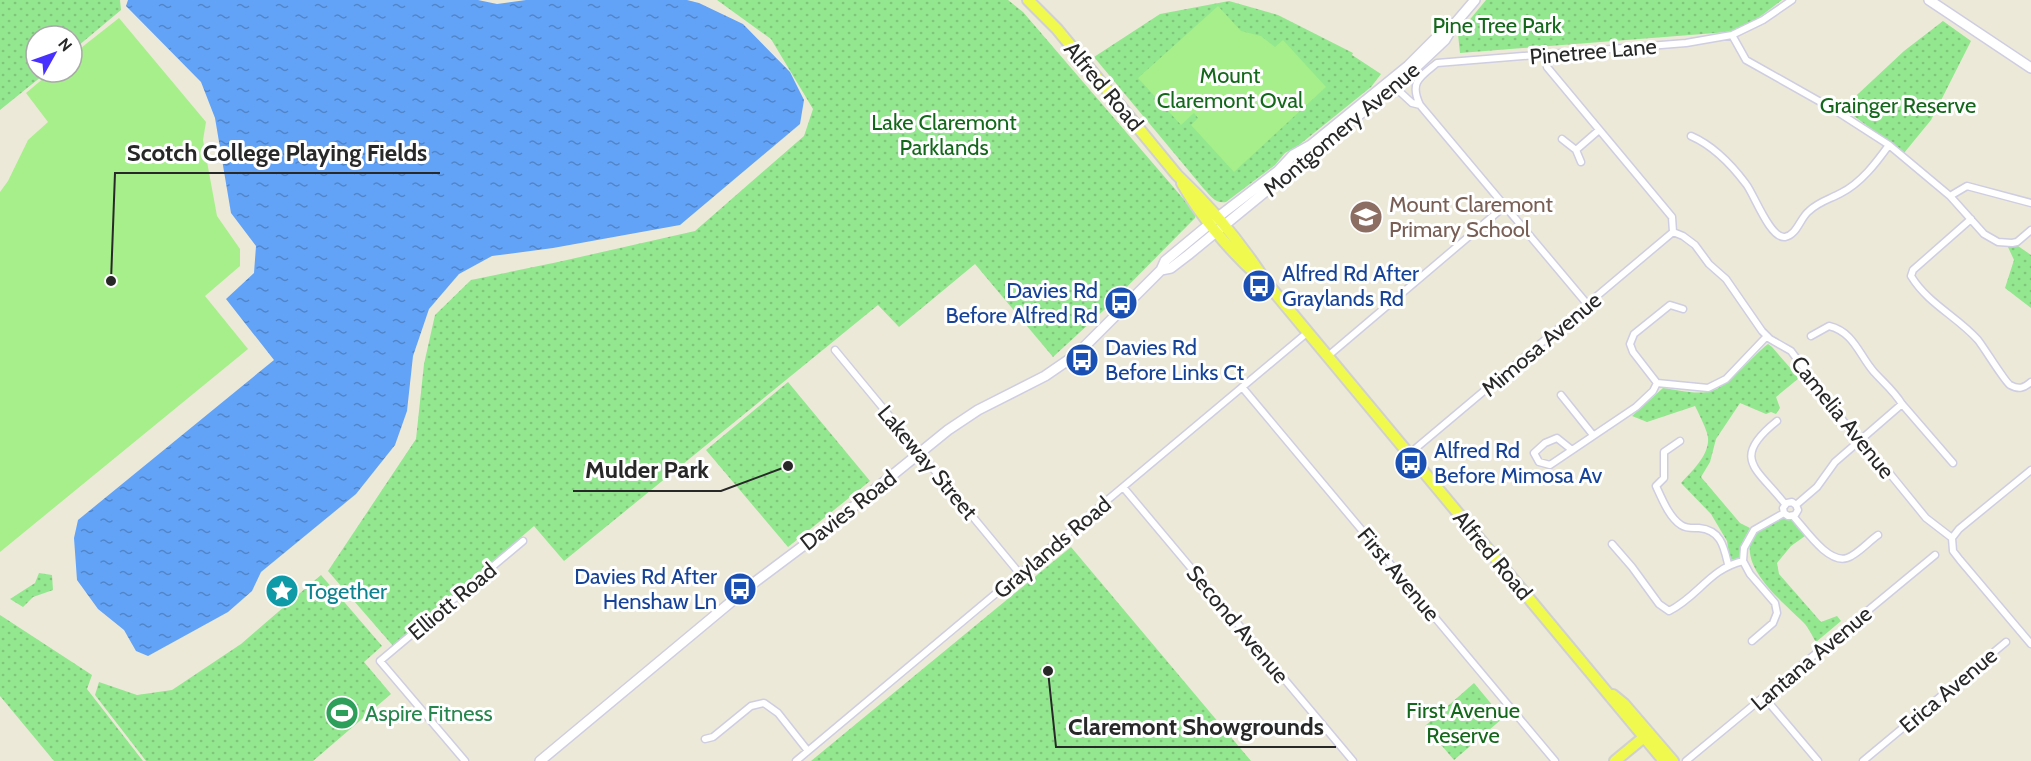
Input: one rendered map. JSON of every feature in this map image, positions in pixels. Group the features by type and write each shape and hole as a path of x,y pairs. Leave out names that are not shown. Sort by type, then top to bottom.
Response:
{"main road":[{"name":"Alfred Road","path":"1028,0 1057,29 1177,175 1199,195 1242,262 1266,282 1605,689 1624,704 1664,761"},
{"name":"Montgomery Avenue","path":"1218,224 1293,155 1311,145 1383,93 1430,55 1445,40 1452,27 1475,0"},
{"path":"1929,0 2031,68"},
{"name":"Davies Road","path":"540,761 755,582 971,415 1045,376 1077,354 1161,270 1171,268 1218,224"},
{"name":"Alfred Road","path":"1646,735 1673,761"},
{"path":"1615,761 1646,735"}],"street":[{"name":"Pinetree Lane","path":"1420,105 1415,90 1416,84 1437,63 1686,43 1732,35 1763,20 1792,0"},
{"path":"1732,35 1746,60 1833,109 1889,145 1950,196 1984,234 1998,242 2017,242 2031,230"},
{"path":"1546,55 1547,67 1672,217 1673,232"},
{"path":"1383,93 1399,91 1412,103 1420,105 1588,305"},
{"path":"1576,150 1599,130"},
{"path":"1691,136 1707,143 1726,160 1746,185 1770,228 1779,237 1792,234 1807,211 1855,184 1889,145"},
{"path":"1562,139 1576,150 1581,162"},
{"path":"1950,196 1967,186 2031,203"},
{"path":"1328,356 1506,205"},
{"path":"1971,219 1913,270 1911,276 1917,286 1944,312 1976,338 2008,384 2019,388 2026,387 2031,382"},
{"name":"Mimosa Avenue","path":"1409,454 1673,232"},
{"name":"Camelia Avenue","path":"1673,232 1695,245 1709,264 1726,279 1742,305 1752,314 1767,336 1791,351 1859,442 1891,475 1926,518 1952,538 1953,550 1960,560 2031,644"},
{"path":"1683,309 1670,305 1634,334 1630,344 1633,352 1657,383 1708,388 1726,379 1767,336"},
{"path":"1811,336 1829,326 1838,328 1854,341 1874,372 1896,393 1902,404 1953,463"},
{"name":"Graylands Road","path":"796,761 1308,332"},
{"name":"Lakeway Street","path":"835,350 1020,574"},
{"path":"1572,450 1557,438 1545,443 1534,453 1539,462 1550,465 1636,408 1653,391 1657,383"},
{"name":"First Avenue","path":"1242,387 1555,761"},
{"path":"1561,395 1593,435"},
{"path":"1796,505 1817,487 1835,462 1902,404"},
{"path":"1777,421 1755,443 1750,454 1752,466 1785,504 1784,513"},
{"path":"1680,441 1664,452 1664,478 1656,486 1668,510 1681,525 1707,530 1716,534 1724,542 1728,564"},
{"path":"1952,538 1959,529 2031,470"},
{"name":"Second Avenue","path":"1123,487 1353,761"},
{"path":"1785,504 1790,502 1796,505 1798,510 1793,516"},
{"path":"1784,513 1793,516 1825,552 1836,559 1848,558 1878,534"},
{"path":"1752,641 1773,623 1777,613 1774,603 1750,574 1743,561 1744,548 1754,530 1784,513"},
{"name":"Elliott Road","path":"465,761 380,661 523,541"},
{"path":"1612,544 1659,604 1669,611 1728,564 1743,561"},
{"name":"Lantana Avenue","path":"1686,761 1935,555"},
{"name":"Erica Avenue","path":"1863,761 2006,642"},
{"path":"1764,698 1818,761"},
{"path":"705,739 713,737 752,706 764,703 775,710 808,751"}],"green space":[{"path":"0,0 120,0 121,10 84,41 84,24 24,24 24,84 32,84 0,110"},
{"name":"Lake Claremont Parklands","path":"717,0 1008,0 1023,12 1193,210 1196,214 1195,218 1104,310 1053,357 975,264 899,327 878,305 564,561 534,526 394,647 328,571 416,439 424,364 435,315 471,280 695,231 804,136 813,109 771,39"},
{"name":"Pine Tree Park","path":"1486,0 1782,0 1741,31 1460,53 1458,34"},
{"name":"Mount Claremont Oval","path":"1229,1 1278,15 1353,53 1352,55 1381,74 1371,87 1299,145 1285,153 1275,165 1226,202 1219,202 1204,189 1094,57 1160,14"},
{"path":"1218,6 1241,31 1261,36 1275,47 1283,40 1326,87 1234,172 1191,125 1198,118 1194,113 1181,125 1138,78"},
{"path":"119,18 206,122 203,140 217,216 240,249 240,266 205,296 248,349 0,552 0,192 8,181 28,140 48,122 26,93 37,84 84,84 84,46"},
{"name":"Grainger Reserve","path":"1943,21 1971,41 1931,120 1904,153 1843,108 1904,51"},
{"path":"2018,246 2031,255 2031,308 2005,288 2014,260 2008,247"},
{"path":"1768,344 1799,378 1776,397 1780,408 1776,414 1771,412 1766,414 1740,403 1716,439 1710,462 1701,477 1740,523 1750,528 1741,545 1741,558 1730,560 1727,541 1711,514 1681,483 1701,460 1707,447 1707,433 1695,406 1647,422 1632,416 1663,388 1708,392 1721,387"},
{"path":"788,382 870,481 788,547 706,450"},
{"path":"1781,515 1793,519 1805,536 1791,546 1777,563 1779,574 1821,622 1837,616 1841,621 1816,642 1805,624 1764,582 1751,558 1750,546 1754,534"},
{"path":"1071,547 1251,761 811,761"},
{"path":"39,573 52,575 53,590 33,597 23,607 10,599 35,583"},
{"path":"321,575 382,646 364,662 391,694 313,761 146,761 95,695 99,682 137,695 172,690 241,644"},
{"path":"0,615 92,675 87,689 143,761 54,761 0,696"},
{"name":"First Avenue Reserve","path":"1474,683 1503,718 1454,760 1425,726"}],"water":[{"path":"128,0 478,0 497,4 526,0 687,0 699,3 743,24 790,72 804,100 800,124 680,225 553,248 492,256 459,274 429,309 413,356 407,411 395,445 356,494 261,572 252,591 228,612 148,656 136,651 124,630 98,609 77,580 74,538 78,520 274,360 226,299 254,273 256,246 231,213 215,118 201,82 126,6"}],"place":[{"name":"Mount Claremont Primary School","path":"1366,217"},
{"name":"Scotch College Playing Fields","path":"111,281"},
{"name":"Alfred Rd After Graylands Rd","path":"1259,286"},
{"name":"Davies Rd Before Alfred Rd","path":"1121,303"},
{"name":"Davies Rd Before Links Ct","path":"1082,360"},
{"name":"Alfred Rd Before Mimosa Av","path":"1411,463"},
{"name":"Mulder Park","path":"788,466"},
{"name":"Davies Rd After Henshaw Ln","path":"740,589"},
{"name":"Together","path":"282,591"},
{"name":"Claremont Showgrounds","path":"1048,671"},
{"name":"Aspire Fitness","path":"342,713"}]}
